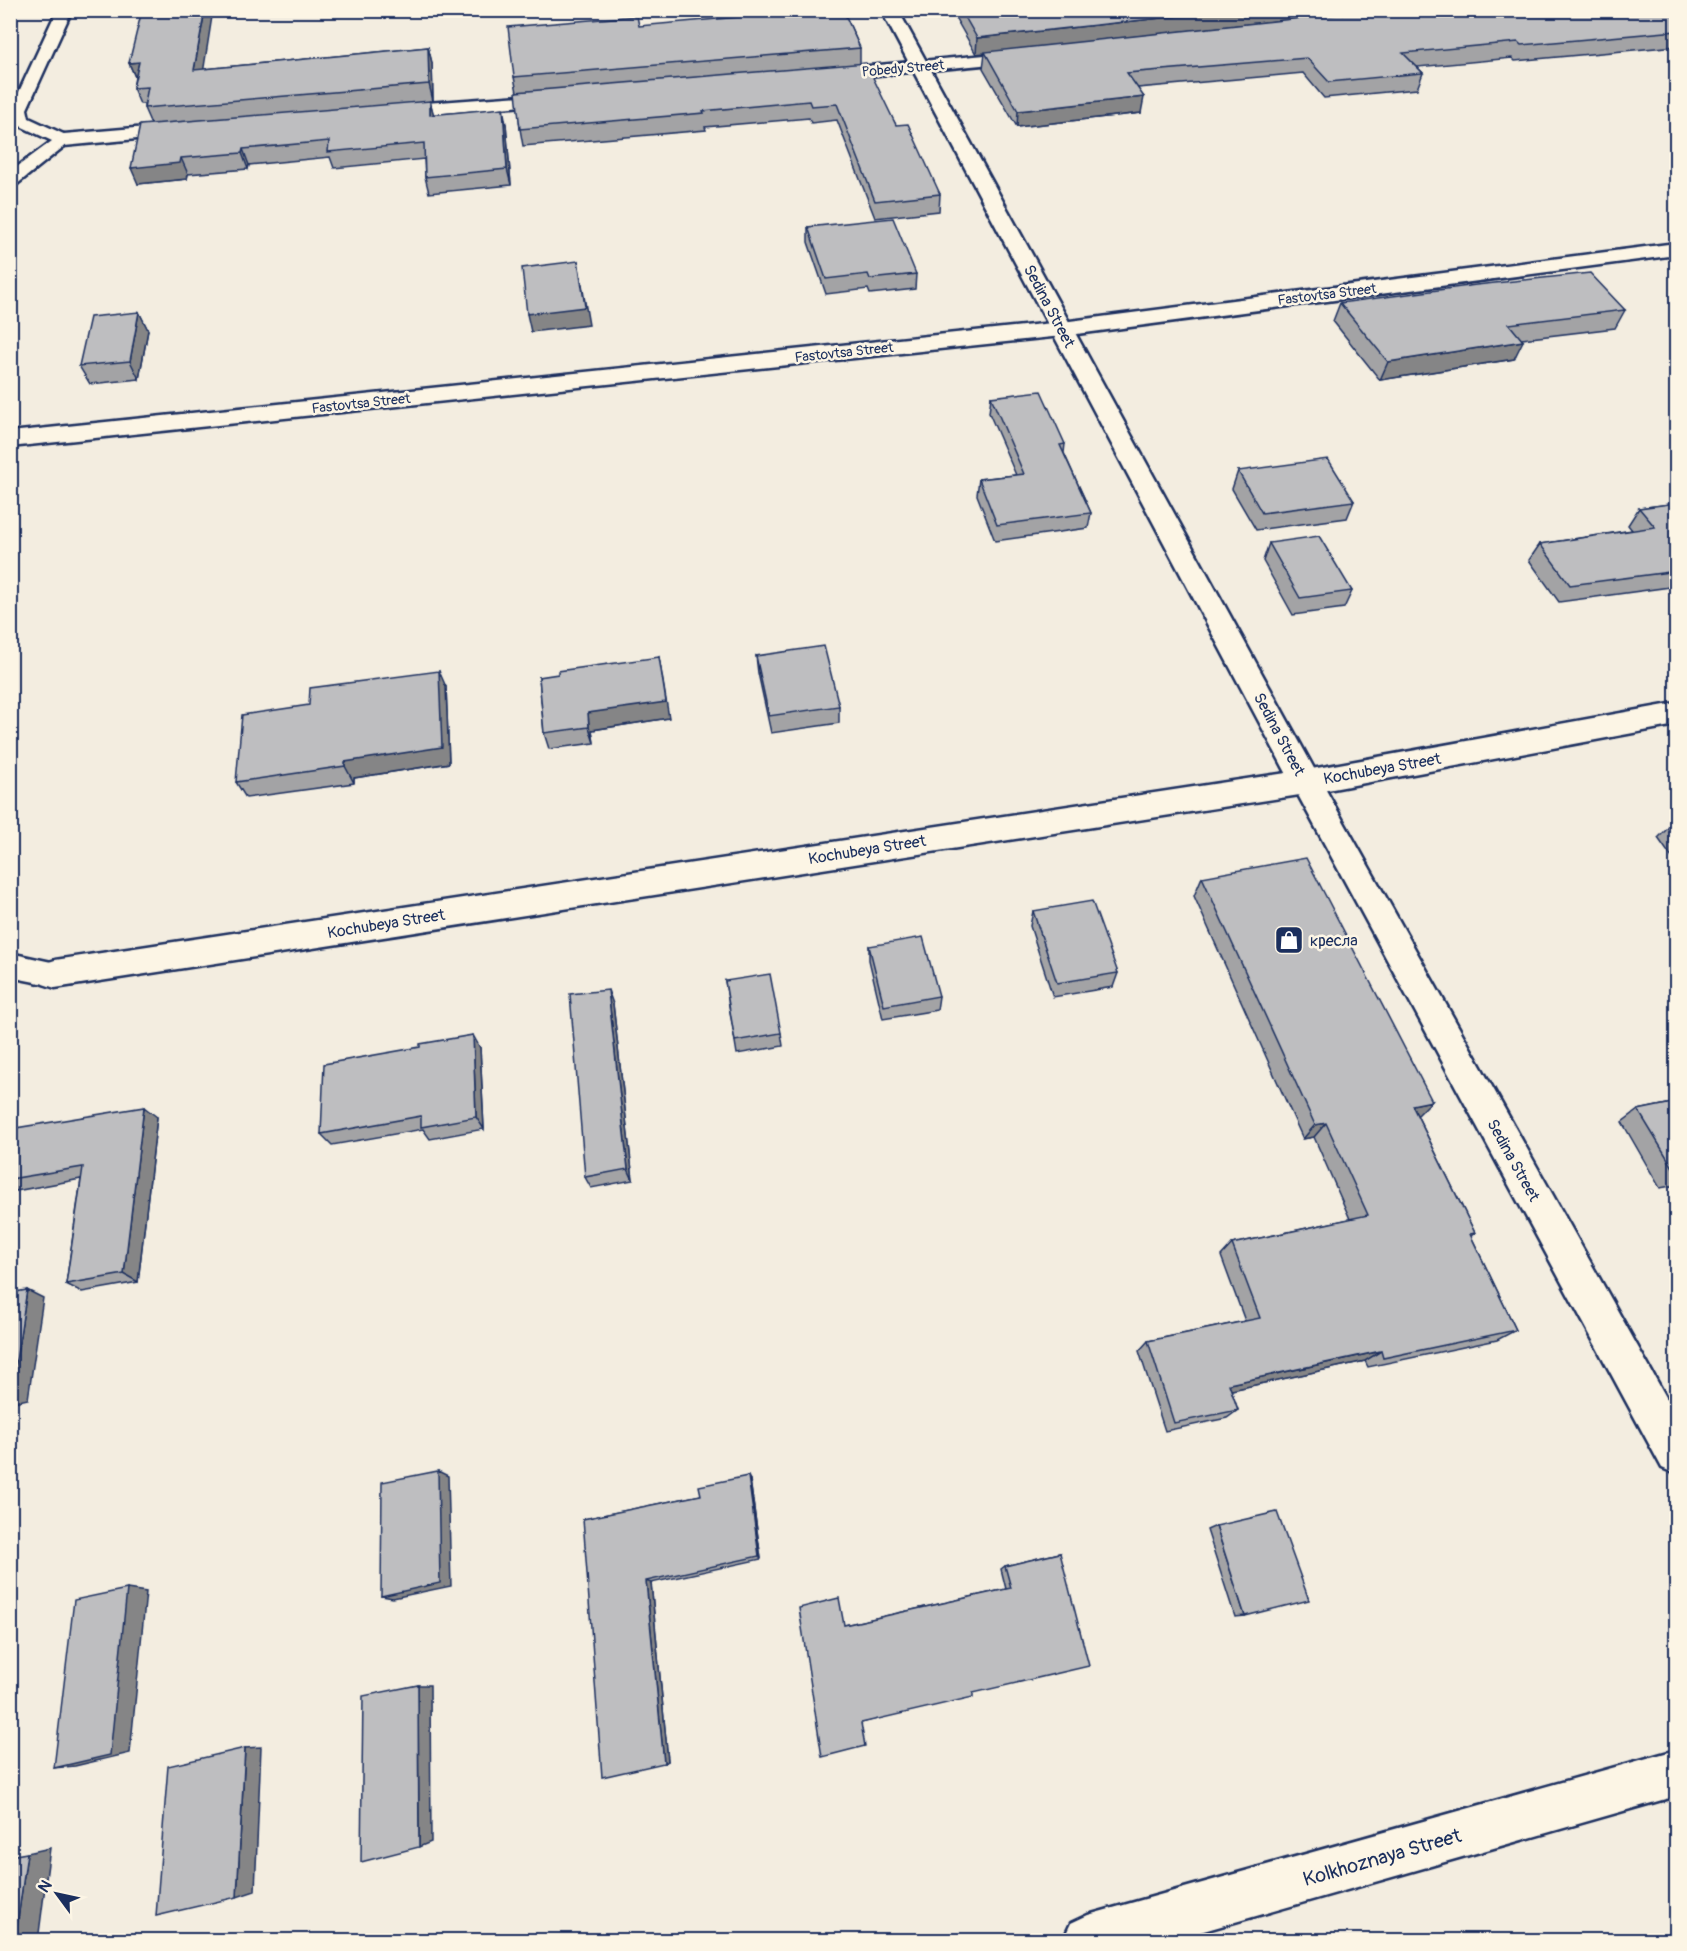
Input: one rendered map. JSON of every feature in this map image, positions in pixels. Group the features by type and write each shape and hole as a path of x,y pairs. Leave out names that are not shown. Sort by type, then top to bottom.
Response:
{"street":[{"name":"Sedina Street","path":"889,10 1306,782 1677,1454"},
{"name":"Pobedy Street","path":"814,76 1039,55"},
{"path":"374,113 576,96"},
{"path":"64,140 195,129"},
{"name":"Fastovtsa Street","path":"10,440 1062,329 1677,249"},
{"name":"Kochubeya Street","path":"55,974 1306,782 1677,714"},
{"name":"Kolkhoznaya Street","path":"1088,1941 1677,1773"}],"lane":[{"path":"10,181 64,140 22,121 19,109 65,10"},
{"path":"10,965 55,974"}],"building":[{"path":"142,10 205,10 194,70 428,47 429,84 144,108 148,87 133,88 139,62 129,63"},
{"path":"737,10 843,10 860,48 514,77 508,27 637,16 639,26 739,17"},
{"path":"961,10 1235,10 977,38"},
{"path":"1376,10 1677,10 1677,31 1403,53 1423,73 1329,82 1307,58 1127,73 1144,97 1018,111 985,52"},
{"path":"866,63 896,125 908,124 940,194 875,201 837,104 811,106 809,101 703,111 704,113 520,129 516,92"},
{"path":"430,101 430,115 503,108 507,169 425,177 424,143 328,152 329,141 243,149 242,153 181,158 180,163 131,168 140,125"},
{"path":"893,218 916,274 870,279 868,274 826,279 808,227"},
{"path":"578,261 585,307 527,314 522,268"},
{"path":"1590,273 1625,310 1509,324 1523,341 1388,362 1340,303 1476,285"},
{"path":"139,312 130,361 79,366 90,317"},
{"path":"1041,391 1065,444 1060,445 1091,513 997,525 979,479 1024,474 991,397"},
{"path":"1328,459 1354,501 1262,513 1238,471"},
{"path":"1677,503 1677,571 1570,585 1540,544 1655,527 1639,508"},
{"path":"1319,536 1352,591 1300,598 1269,543"},
{"path":"824,646 839,706 769,716 756,656"},
{"path":"659,657 666,702 588,713 589,727 544,733 539,677 558,674 558,671"},
{"path":"439,671 442,747 345,762 345,766 236,782 242,715 309,705 310,688"},
{"path":"1306,858 1432,1101 1412,1105 1475,1233 1470,1234 1516,1330 1383,1358 1381,1351 1229,1384 1238,1410 1174,1423 1148,1341 1260,1318 1232,1244 1368,1215 1326,1123 1315,1125 1202,877"},
{"path":"1092,901 1118,973 1057,983 1033,911"},
{"path":"923,937 939,996 884,1006 869,946"},
{"path":"770,974 781,1033 735,1041 725,981"},
{"path":"608,990 628,1169 585,1177 570,994"},
{"path":"473,1035 476,1117 421,1127 421,1116 321,1134 324,1064"},
{"path":"1677,1102 1677,1174 1638,1110"},
{"path":"144,1107 124,1274 66,1284 83,1167 10,1179 10,1129"},
{"path":"27,1290 11,1393 10,1393 10,1293"},
{"path":"438,1471 440,1583 381,1596 382,1482"},
{"path":"748,1476 759,1556 646,1581 664,1763 602,1777 583,1519 701,1495 699,1486"},
{"path":"1277,1512 1309,1600 1245,1616 1216,1526"},
{"path":"1060,1553 1089,1666 973,1693 973,1697 861,1723 865,1746 822,1757 799,1608 839,1598 844,1625 1011,1588 1005,1566"},
{"path":"127,1589 110,1755 54,1768 74,1600"},
{"path":"418,1685 419,1847 361,1862 363,1696"},
{"path":"245,1748 237,1897 156,1916 168,1766"},
{"path":"27,1853 15,1941 10,1941 10,1856"}],"place":[{"name":"кресла","path":"1289,940"}]}
